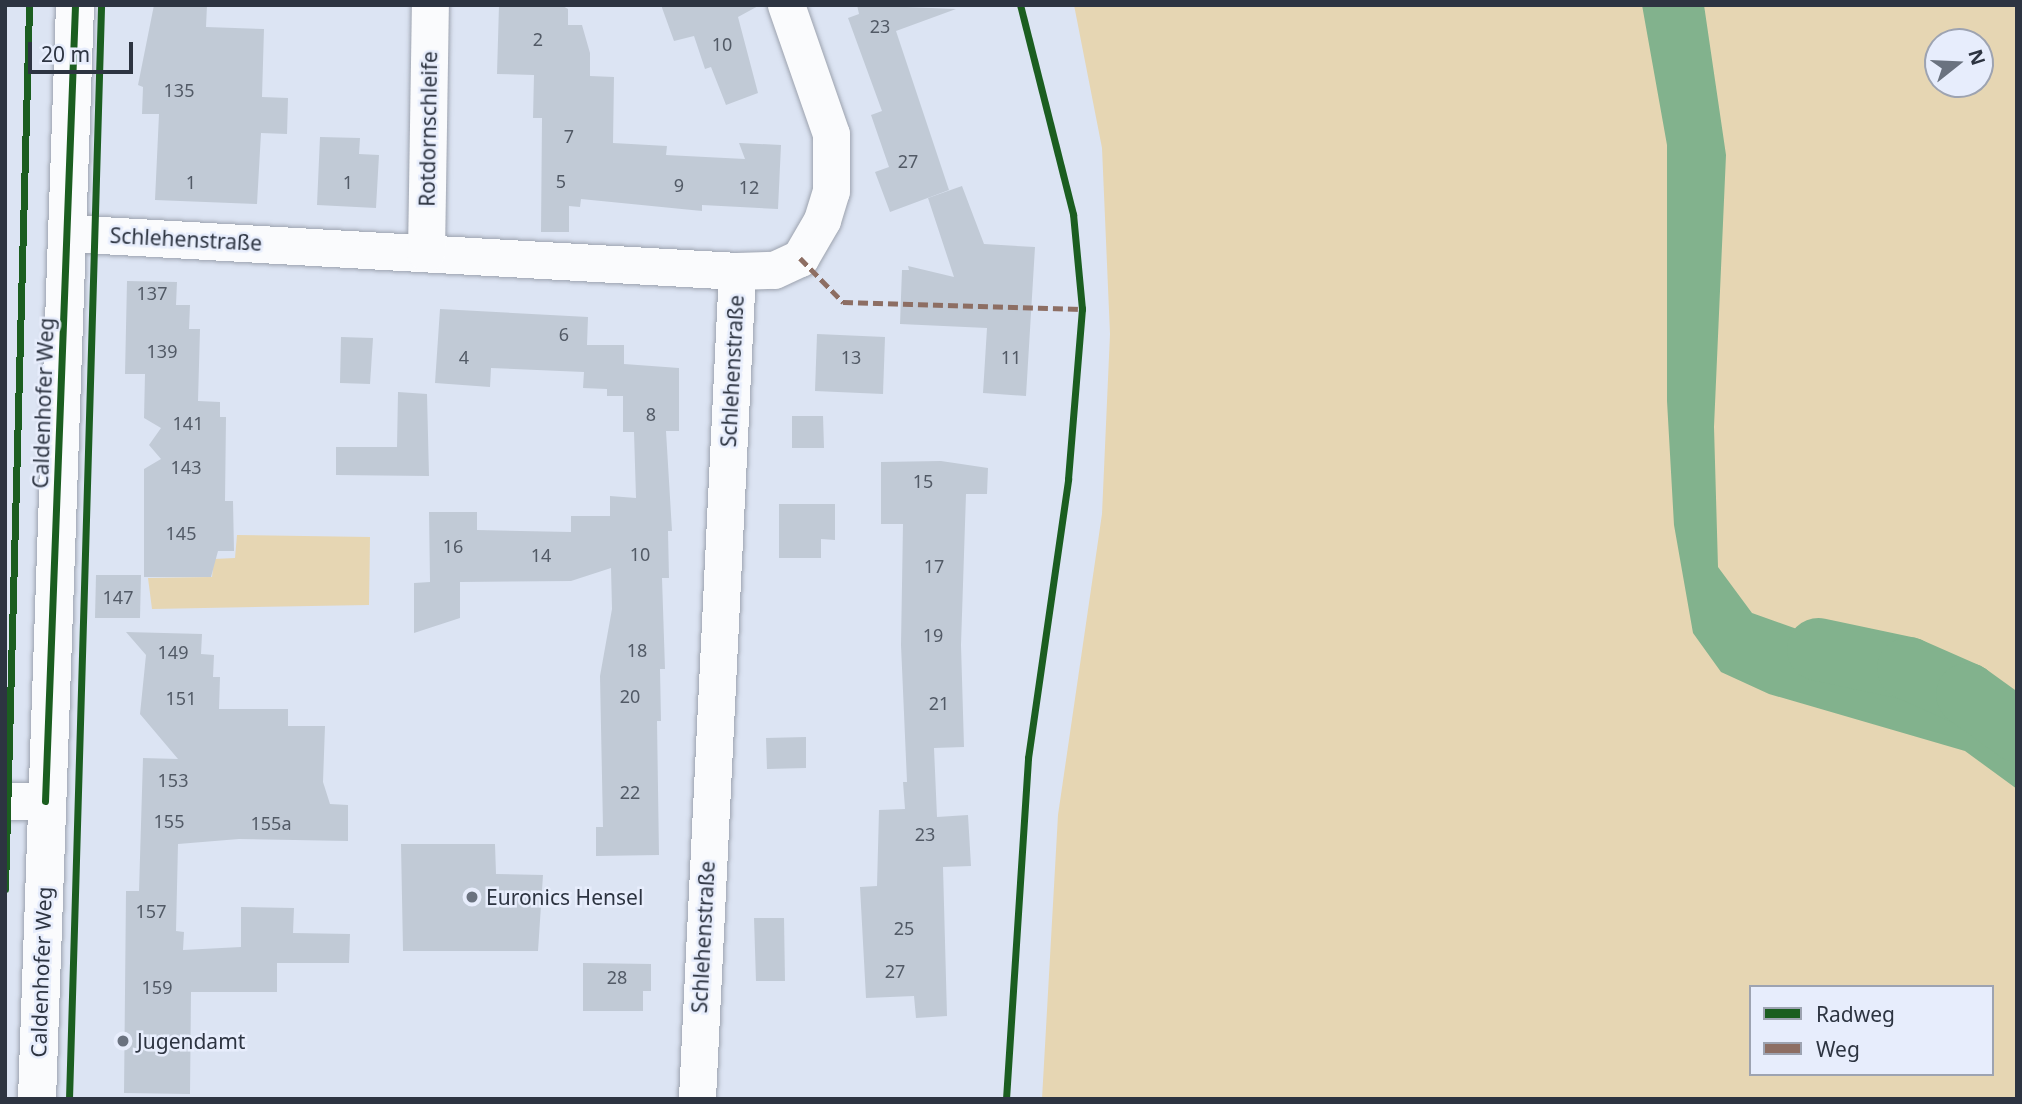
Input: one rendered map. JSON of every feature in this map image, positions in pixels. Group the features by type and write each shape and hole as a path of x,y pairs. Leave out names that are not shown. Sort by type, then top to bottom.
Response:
{"street":[{"name":"Caldenhofer Weg","path":"37,1099 45,801 75,5"},
{"name":"Rotdornschleife","path":"426,253 430,5"},
{"path":"737,271 774,270 800,258 822,220 831,191 831,134 786,5"},
{"name":"Schlehenstraße","path":"66,233 737,271 697,1099"},
{"path":"5,801 45,801"}],"shaded area":[{"path":"1074,5 2017,5 2017,1099 1042,1099 1058,815 1102,514 1110,334 1102,148"},
{"path":"1642,5 1704,5 1726,155 1714,427 1718,567 1752,613 1974,692 2017,721 2017,789 1965,751 1769,694 1721,672 1693,633 1674,525 1667,401 1667,145"},
{"path":"237,535 370,537 369,605 152,609 148,578 212,577 214,559 235,558"}],"building":[{"path":"154,5 207,5 206,27 264,29 262,97 288,98 287,134 261,133 257,204 155,200 159,114 142,114 143,87 138,85"},
{"path":"499,5 561,5 568,9 568,25 582,25 590,53 590,76 614,77 613,143 667,146 666,155 745,159 739,143 781,145 778,209 702,205 702,211 581,199 580,207 569,206 569,232 541,232 542,118 533,118 534,75 497,74"},
{"path":"661,5 760,5 738,17 758,93 726,105 711,67 705,69 694,36 674,41"},
{"path":"857,5 956,9 896,31 949,190 890,212 875,172 889,167 871,115 882,111 848,18 859,14"},
{"path":"320,137 360,138 359,154 379,155 376,208 317,205"},
{"path":"962,186 984,244 1035,247 1026,396 983,393 987,328 900,324 902,270 909,270 908,266 954,277 928,198"},
{"path":"127,281 177,282 176,305 190,305 189,329 200,329 198,401 220,402 220,417 226,417 225,501 233,501 234,551 218,551 211,577 144,577 144,469 161,459 149,445 161,428 144,418 145,374 125,374"},
{"path":"440,309 588,317 587,345 624,345 624,364 679,368 679,431 666,431 672,531 668,531 669,578 662,578 665,669 660,669 661,721 657,721 659,855 596,856 596,827 603,827 600,676 612,609 611,568 571,581 460,582 460,618 414,633 414,583 430,582 429,512 477,512 477,530 571,532 571,516 610,516 610,496 636,498 634,432 623,432 623,396 607,396 607,389 583,388 584,372 491,368 490,387 435,383"},
{"path":"817,334 885,337 883,394 815,391"},
{"path":"341,337 373,338 370,384 340,383"},
{"path":"398,392 427,394 429,476 336,475 336,447 397,447"},
{"path":"792,416 823,416 824,448 792,448"},
{"path":"941,461 988,468 987,494 966,494 961,645 964,747 934,748 937,817 968,815 971,866 943,867 947,1016 916,1018 914,996 866,998 860,887 877,886 879,810 905,809 903,782 907,782 901,645 903,524 881,524 881,462"},
{"path":"779,504 835,504 835,540 821,539 821,558 779,558"},
{"path":"96,575 141,575 140,618 95,618"},
{"path":"126,632 202,634 201,654 214,655 213,677 220,677 219,709 288,709 288,726 325,726 323,782 330,804 348,805 348,841 239,839 178,844 176,931 184,932 183,950 241,947 241,907 294,908 293,933 350,934 349,963 277,963 277,992 191,992 190,1094 124,1093 126,891 139,891 143,758 178,759 140,714 146,655"},
{"path":"806,737 806,768 767,769 766,738"},
{"name":"Euronics Hensel","path":"401,844 495,844 496,874 543,875 538,951 403,951"},
{"path":"754,918 784,918 785,981 756,981"},
{"path":"583,963 651,964 651,991 643,991 643,1011 583,1011"}],"waterway":[{"path":"1818,649 1908,668 1967,694 2017,730"}],"marked path":[{"path":"800,258 843,302 1082,309"}],"cycle path":[{"path":"5,889 29,5"},
{"path":"45,801 75,5"},
{"path":"69,1099 101,5"},
{"path":"1006,1099 1028,758 1068,479 1082,309 1073,214 1020,5"}],"place":[{"name":"Euronics Hensel","path":"472,897"},
{"name":"Jugendamt","path":"123,1041"}]}
